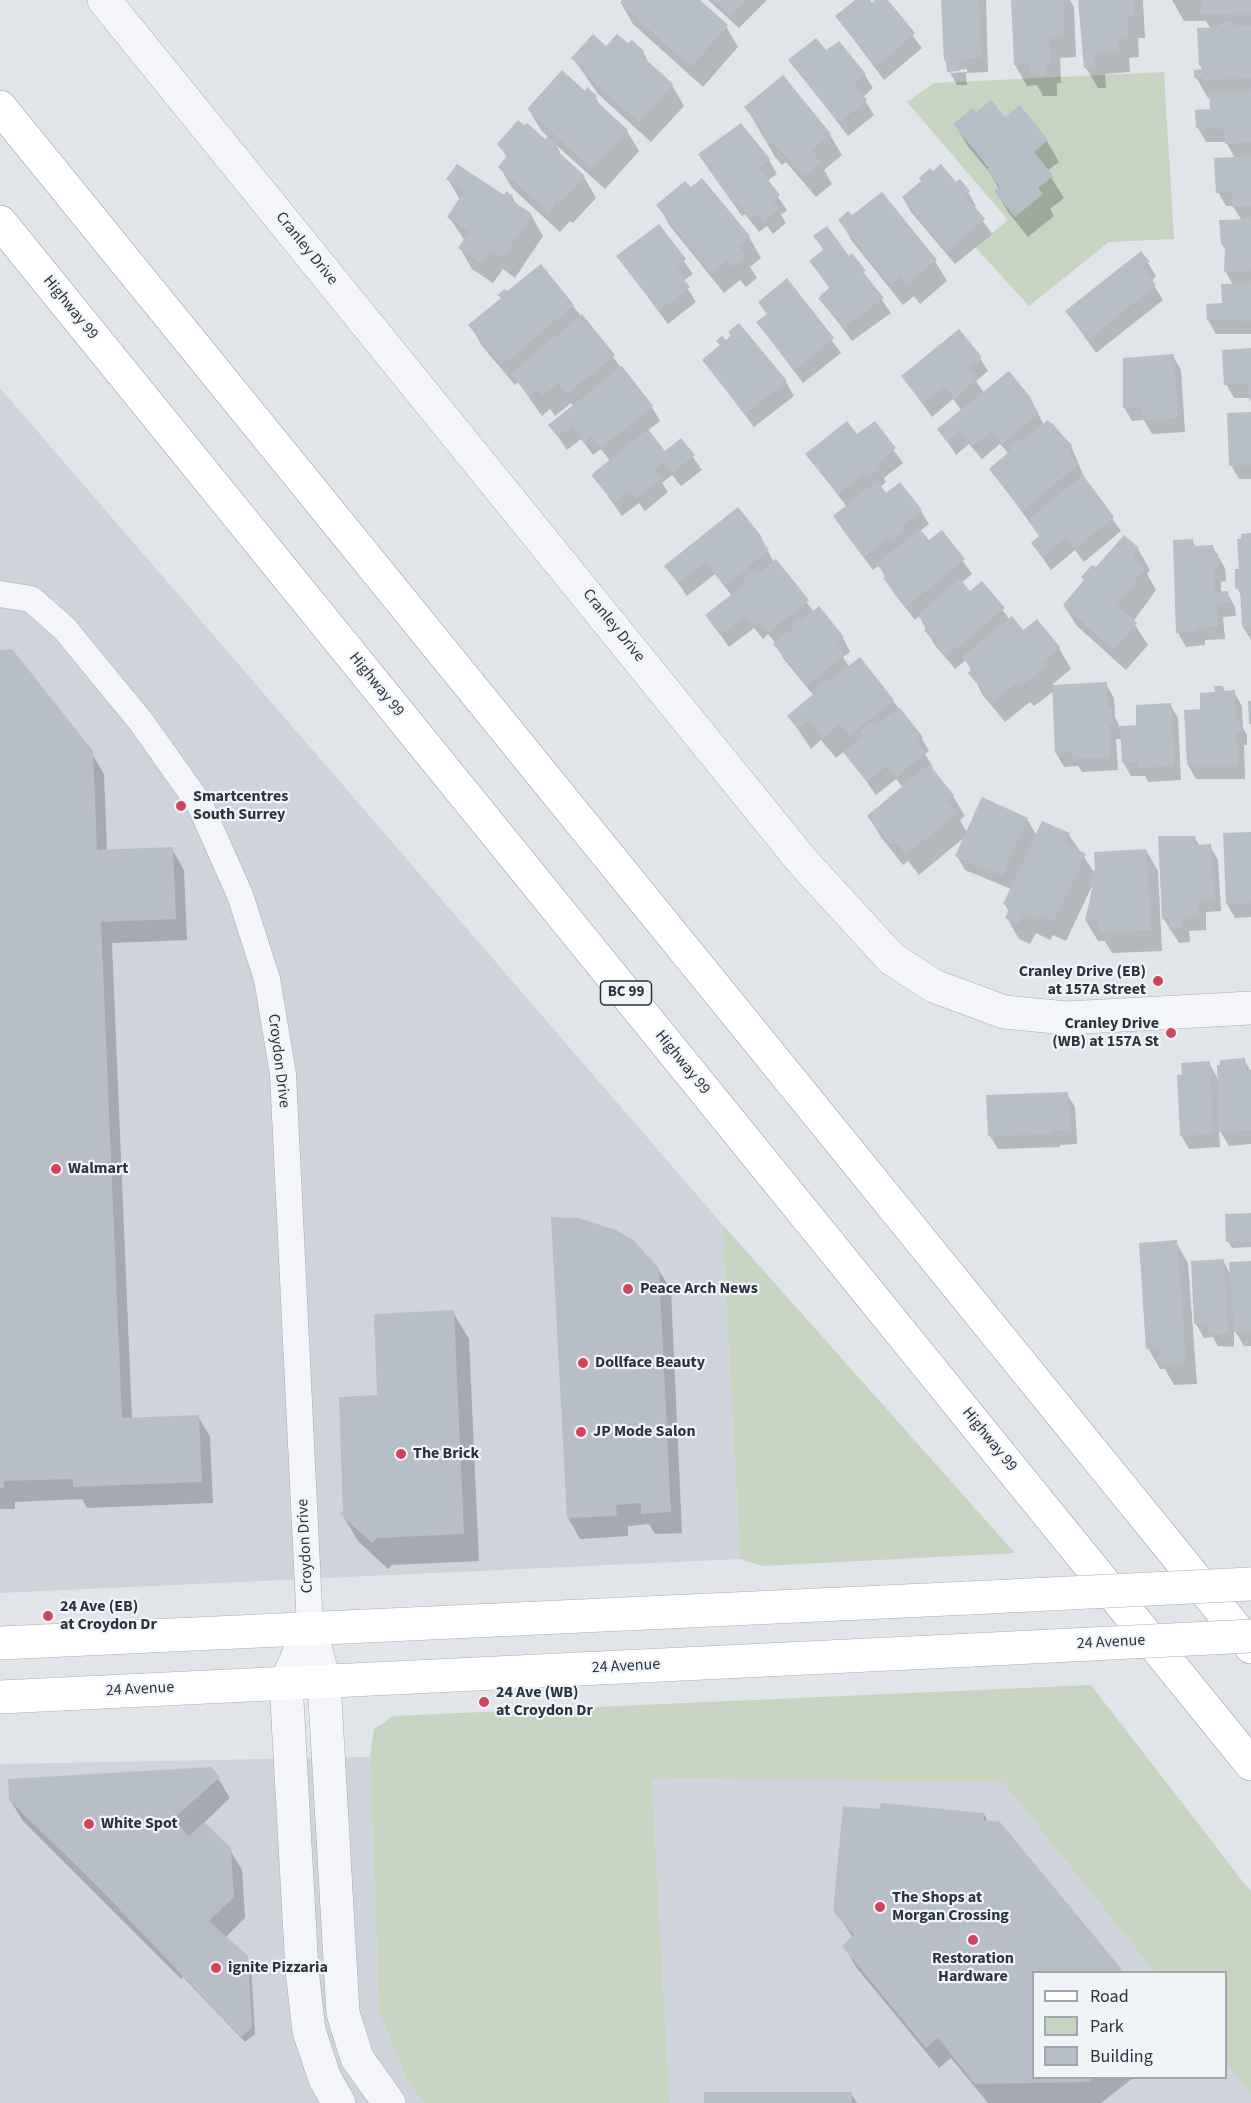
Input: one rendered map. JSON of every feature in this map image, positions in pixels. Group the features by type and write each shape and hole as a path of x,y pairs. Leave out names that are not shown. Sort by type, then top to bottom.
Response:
{"main road":[{"path":"0,107 1251,1647"},
{"name":"Highway 99","path":"0,222 1251,1764"},
{"path":"0,1643 1251,1584"},
{"name":"24 Avenue","path":"0,1697 1251,1636"}],"street":[{"name":"Cranley Drive","path":"104,0 803,862 892,959 934,986 1004,1012 1068,1018 1251,1008"},
{"name":"Croydon Drive","path":"0,594 32,599 65,629 142,723 200,805 240,895 267,979 283,1074 310,1628 324,1681 343,2013 357,2058 389,2103"},
{"name":"Croydon Drive","path":"310,1628 286,1683 302,1970 308,2021 325,2079 339,2103"}],"shaded area":[{"name":"Smartcentres South Surrey","path":"0,388 722,1224 740,1559 0,1593"},
{"path":"370,1757 379,2012 409,2085 425,2103 0,2103 0,1764"},
{"name":"The Shops at Morgan Crossing","path":"652,1779 1003,1782 1153,1971 1032,1971 1032,2079 1227,2079 1227,2064 1251,2095 1251,2103 670,2103"}],"green space":[{"path":"1164,72 1174,239 1109,242 1029,306 975,247 1008,220 907,102 934,83"},
{"path":"722,1224 1015,1553 762,1566 740,1559"},
{"path":"1091,1685 1251,1892 1251,2095 1227,2064 1227,1971 1153,1971 1003,1782 652,1779 670,2103 425,2103 409,2085 379,2012 370,1757 374,1729 393,1716"}],"building":[{"path":"622,0 700,0 728,25 691,67 620,3"},
{"path":"713,0 748,0 730,15"},
{"path":"855,0 870,0 872,3 875,0 888,0 915,33 876,67 835,16"},
{"path":"941,0 979,0 981,58 959,59 960,71 947,72 946,60 944,60"},
{"path":"1011,0 1063,0 1065,36 1049,37 1050,63 1046,63 1046,76 1030,76 1030,64 1014,65"},
{"path":"1078,0 1133,0 1134,17 1127,17 1128,37 1118,37 1119,52 1094,53 1095,67 1084,68"},
{"path":"1201,0 1251,0 1251,13 1201,14"},
{"path":"1233,22 1233,27 1251,26 1251,78 1203,80 1203,77 1194,78 1194,70 1202,69 1202,65 1199,66 1197,28 1219,27 1218,23"},
{"path":"593,34 606,46 617,34 628,43 632,40 644,51 641,55 673,84 639,122 584,73 586,71 571,58"},
{"path":"816,38 826,50 839,41 866,74 854,84 867,100 839,123 788,60"},
{"path":"562,70 585,91 587,87 597,96 594,99 628,130 592,169 527,109"},
{"path":"783,75 831,134 811,150 821,162 803,177 773,142 769,145 762,135 765,132 744,107"},
{"path":"1251,91 1251,142 1225,144 1224,129 1196,128 1195,110 1210,109 1209,93"},
{"path":"991,100 1005,117 1020,105 1048,140 1034,152 1053,176 1038,188 1043,194 1015,217 994,191 1000,187 987,170 989,168 953,124 973,108 976,112"},
{"path":"518,120 524,125 527,123 545,139 548,136 557,145 554,148 585,176 560,204 557,201 548,212 498,167 507,156 497,144"},
{"path":"741,123 770,159 759,168 780,195 773,201 779,208 764,221 758,214 750,219 736,201 733,203 698,154"},
{"path":"1251,156 1251,206 1232,207 1232,192 1216,193 1214,158"},
{"path":"457,164 504,195 506,191 513,196 511,200 532,214 503,258 490,250 481,263 458,248 469,232 447,217 464,191 446,179"},
{"path":"941,164 956,182 960,179 970,191 965,195 985,219 946,251 902,197 921,181 919,178 930,168 933,171"},
{"path":"702,178 750,236 739,245 746,257 733,267 728,260 711,273 656,205 685,181 691,187"},
{"path":"882,192 937,260 907,284 901,276 890,285 838,220 848,211 852,215"},
{"path":"1251,219 1251,271 1224,272 1225,245 1221,245 1219,220"},
{"path":"659,224 686,259 675,268 690,287 659,311 616,256"},
{"path":"827,226 849,256 852,253 866,271 863,272 884,298 843,328 818,298 830,287 809,261 824,249 813,236"},
{"path":"1141,251 1150,262 1142,267 1156,285 1088,340 1065,311"},
{"path":"541,264 574,305 502,365 468,325 501,298 497,295 505,289 507,291"},
{"path":"787,278 834,338 794,370 756,322 767,314 758,302"},
{"path":"1251,283 1251,321 1207,320 1206,304 1222,303 1221,284"},
{"path":"582,314 615,355 567,394 558,383 543,396 537,389 529,396 511,374"},
{"path":"739,323 787,381 745,414 702,360 720,345 716,341 722,336 726,340 731,335 728,332"},
{"path":"959,329 982,357 968,368 977,379 954,399 944,386 923,404 901,376"},
{"path":"1251,348 1251,399 1248,399 1247,384 1224,385 1222,350"},
{"path":"1174,354 1178,418 1142,420 1141,407 1123,408 1123,358"},
{"path":"622,366 653,406 601,448 592,436 585,442 572,426 558,437 548,425"},
{"path":"1009,371 1031,398 1028,400 1039,413 1002,444 992,431 973,446 960,431 947,442 937,429"},
{"path":"1251,412 1251,465 1229,466 1227,413"},
{"path":"1048,420 1072,445 1070,453 1079,464 1022,511 989,469 1011,450 1009,447 1020,438 1023,441"},
{"path":"847,421 857,434 875,421 896,448 876,464 879,468 866,478 863,474 838,494 805,454"},
{"path":"648,429 665,451 681,438 695,455 672,473 663,462 654,470 661,478 636,498 630,490 614,503 591,475"},
{"path":"1083,475 1114,517 1075,549 1066,537 1042,557 1031,543 1040,535 1028,520"},
{"path":"877,481 886,493 900,482 922,510 901,527 904,531 893,540 890,536 864,557 833,516"},
{"path":"738,507 762,537 760,539 769,550 725,585 706,561 678,583 664,566"},
{"path":"920,529 929,540 942,530 965,559 906,607 883,578 886,575 876,564"},
{"path":"1251,533 1251,627 1242,627 1240,588 1235,589 1235,569 1239,569 1237,539 1241,539 1241,534"},
{"path":"1124,535 1139,548 1132,557 1145,568 1117,606 1137,623 1114,650 1063,605 1084,580 1081,577 1092,565 1096,567"},
{"path":"1193,539 1193,546 1213,545 1213,553 1218,553 1219,568 1214,568 1215,592 1228,591 1229,603 1216,603 1218,626 1198,627 1198,631 1176,633 1173,540"},
{"path":"776,559 809,600 768,633 760,621 754,626 745,615 720,635 705,615 746,583 743,579 753,571 756,575"},
{"path":"960,579 970,591 982,581 1005,608 946,656 924,630 927,627 917,615"},
{"path":"819,606 844,637 835,644 844,655 807,685 773,644 793,628 791,625 799,618 802,621"},
{"path":"1012,616 1023,630 1037,619 1060,647 1042,663 1045,667 1021,686 1017,682 992,702 968,673 972,669 962,657"},
{"name":"Walmart","path":"12,649 93,751 97,850 173,847 176,919 101,922 122,1418 199,1415 202,1482 73,1487 73,1479 4,1481 4,1488 0,1488 0,650"},
{"path":"860,657 894,700 850,735 840,724 823,738 809,720 798,729 787,716 817,691 815,688 826,680 828,682"},
{"path":"1107,682 1108,709 1112,709 1113,725 1109,725 1110,757 1072,759 1072,752 1055,753 1052,685"},
{"path":"1214,686 1223,686 1224,691 1235,690 1236,720 1240,720 1240,732 1236,732 1238,765 1187,765 1184,710 1200,709 1200,693 1215,692"},
{"path":"1248,701 1251,701 1251,724 1249,724"},
{"path":"1171,703 1174,766 1139,768 1138,762 1122,763 1120,726 1136,725 1136,705"},
{"path":"899,707 923,737 917,741 926,753 896,777 887,766 867,782 843,752 864,736 860,731 872,722 875,726"},
{"path":"929,764 954,795 947,801 957,813 906,855 895,842 891,845 867,816"},
{"path":"982,797 1028,818 1002,876 955,856"},
{"path":"1042,821 1070,833 1065,842 1086,854 1054,921 1041,915 1038,920 1024,913 1018,924 1005,918 1010,907 1003,904"},
{"path":"1251,832 1251,903 1226,904 1223,833"},
{"path":"1158,836 1195,836 1196,845 1211,844 1214,898 1199,899 1199,917 1182,917 1183,929 1169,929 1169,918 1162,919"},
{"path":"1146,849 1151,930 1099,933 1098,920 1085,921 1092,890 1091,871 1095,870 1094,852"},
{"path":"1245,1058 1246,1070 1251,1070 1251,1130 1219,1132 1217,1065 1220,1065 1220,1060"},
{"path":"1210,1061 1213,1134 1180,1136 1177,1075 1182,1074 1181,1063"},
{"path":"1068,1092 1070,1130 1053,1131 1053,1134 988,1136 986,1095"},
{"path":"1251,1213 1251,1241 1226,1242 1225,1214"},
{"path":"551,1217 578,1218 616,1230 633,1240 659,1268 671,1512 641,1514 641,1503 616,1505 617,1516 567,1518"},
{"path":"1177,1240 1186,1363 1160,1365 1159,1348 1146,1349 1139,1243"},
{"path":"1224,1259 1228,1330 1227,1333 1214,1334 1208,1332 1208,1324 1194,1324 1191,1261"},
{"path":"1251,1261 1251,1332 1234,1332 1229,1262"},
{"name":"The Brick","path":"454,1310 464,1534 377,1538 372,1543 340,1514 343,1510 339,1397 377,1395 374,1314"},
{"path":"211,1767 220,1777 173,1819 189,1836 204,1822 231,1848 234,1897 209,1921 248,1956 252,2027 241,2037 101,1890 9,1800 8,1779"},
{"name":"Restoration Hardware","path":"881,1803 984,1813 984,1820 1000,1822 1123,1971 1032,1971 1032,2079 1094,2079 1089,2082 975,2084 938,2038 926,2048 842,1946 854,1935 833,1911 843,1806 880,1809"},
{"path":"704,2092 852,2092 852,2103 704,2103"}],"place":[{"name":"Smartcentres South Surrey","path":"181,806"},
{"name":"Cranley Drive (EB) at 157A Street","path":"1158,981"},
{"name":"Cranley Drive (WB) at 157A St","path":"1171,1033"},
{"name":"Walmart","path":"56,1169"},
{"name":"Peace Arch News","path":"628,1289"},
{"name":"Dollface Beauty","path":"583,1363"},
{"name":"JP Mode Salon","path":"581,1432"},
{"name":"The Brick","path":"401,1454"},
{"name":"24 Ave (EB) at Croydon Dr","path":"48,1616"},
{"name":"24 Ave (WB) at Croydon Dr","path":"484,1702"},
{"name":"White Spot","path":"89,1824"},
{"name":"The Shops at Morgan Crossing","path":"880,1907"},
{"name":"Restoration Hardware","path":"973,1940"},
{"name":"ignite Pizzaria","path":"216,1968"}]}
